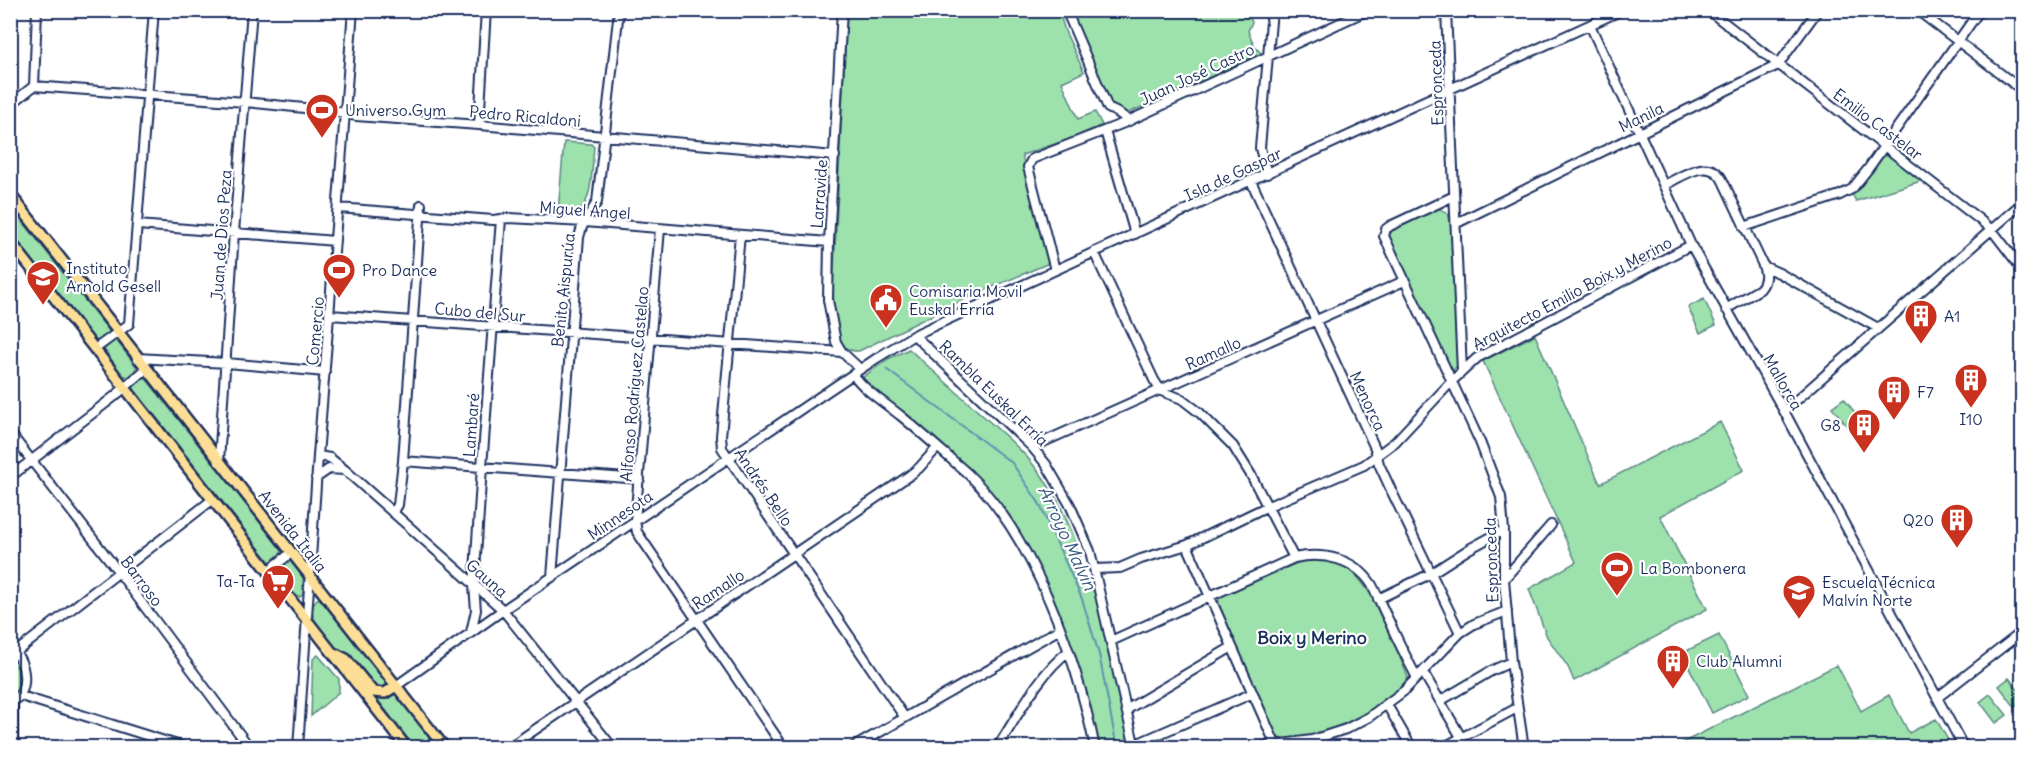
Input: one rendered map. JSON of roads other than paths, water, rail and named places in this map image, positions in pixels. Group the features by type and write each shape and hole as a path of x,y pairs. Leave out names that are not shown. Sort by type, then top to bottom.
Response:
{"main road":[{"name":"Avenida Italia","path":"10,194 445,747"},
{"path":"10,241 407,747"},
{"path":"331,651 346,659 373,692 385,693 396,686"}],"street":[{"path":"10,105 34,86 37,10"},
{"path":"95,349 129,324 154,10"},
{"name":"Juan de Dios Peza","path":"219,462 252,10"},
{"name":"Comercio","path":"298,747 316,478 353,10"},
{"path":"479,124 486,10"},
{"name":"Benito Aispurúa","path":"552,577 579,237 597,202 619,10"},
{"name":"Larravide","path":"842,10 830,242 829,306 834,334 842,352 856,372"},
{"path":"1066,10 1108,108 1129,121"},
{"path":"1268,174 1260,148 1272,10"},
{"name":"Juan José Castro","path":"1055,270 1028,167 1030,161 1036,156 1129,121 1368,10"},
{"name":"Espronceda","path":"1446,10 1462,371"},
{"name":"Isla de Gaspar","path":"856,372 914,335 1622,10"},
{"name":"Emilio Castelar","path":"1708,10 1992,230 2022,269"},
{"name":"Manila","path":"1457,224 1778,64 1818,10"},
{"path":"1917,10 2022,90"},
{"path":"1744,227 1848,192 1980,10"},
{"name":"Mallorca","path":"1590,25 1691,245 1784,411 1964,747"},
{"name":"Pedro Ricaldoni","path":"34,86 245,102 356,116 479,124 835,156"},
{"path":"1105,131 1135,234"},
{"path":"1664,185 1697,170 1709,168 1722,179 1763,266 1765,281 1760,289 1726,309"},
{"name":"Menorca","path":"1251,181 1375,448 1391,490 1460,633"},
{"name":"Espronceda","path":"1455,196 1390,226 1385,234 1385,240 1452,381 1501,497 1506,611 1517,708 1524,747"},
{"path":"1784,411 2022,203"},
{"path":"393,513 398,505 403,461 421,205"},
{"path":"10,214 20,206"},
{"name":"Miguel Ángel","path":"338,208 421,215 585,222 830,242"},
{"name":"Lambaré","path":"471,632 476,610 474,586 501,219"},
{"path":"138,225 335,241"},
{"name":"Alfonso Rodríguez Castelao","path":"660,229 636,521 637,532 784,747"},
{"name":"Andrés Bello","path":"740,236 721,436 722,448 905,718"},
{"name":"Arquitecto Emilio Boix y Merino","path":"1095,569 1120,568 1187,545 1266,507 1364,465 1406,432 1452,381 1477,358 1691,245"},
{"path":"1094,252 1161,391 1182,399 1224,436 1243,460 1294,558"},
{"path":"1763,266 1878,328"},
{"name":"Ramallo","path":"1032,447 1404,281"},
{"name":"Cubo del Sur","path":"330,315 842,352"},
{"name":"Rambla Euskal Erría","path":"914,335 1032,447 1046,464 1070,505 1083,533 1095,569 1135,746"},
{"path":"137,358 325,372"},
{"path":"10,477 115,396 146,369"},
{"path":"856,372 861,385 968,475 996,507 1043,589 1060,629 1086,703 1095,747"},
{"name":"Minnesota","path":"396,686 503,610 856,372"},
{"name":"Barroso","path":"10,433 118,571 250,747"},
{"name":"Ramallo","path":"508,747 910,475 937,448"},
{"name":"Gauna","path":"318,456 330,458 345,470 503,610 613,747"},
{"path":"403,461 640,479"},
{"path":"316,478 329,469 345,470"},
{"path":"13,747 12,702 21,696 24,672 21,659 13,651 212,500"},
{"path":"1504,579 1551,525"},
{"path":"1378,599 1430,574 1504,530"},
{"path":"1187,545 1276,746"},
{"path":"268,571 291,553"},
{"path":"1111,641 1294,558 1327,556 1343,560 1372,585 1420,675 1440,701 1461,738"},
{"path":"1251,747 1276,746 1310,740 1336,733 1369,717 1387,705 1420,675 1460,633 1474,624 1506,611"},
{"path":"852,747 1060,629"},
{"path":"1938,698 2022,632"},
{"path":"1126,710 1232,647"},
{"path":"997,747 1033,692 1055,663 1069,651"},
{"path":"1440,701 1511,662"},
{"path":"1135,746 1253,693"},
{"path":"21,696 187,747"},
{"path":"1387,705 1412,747"},
{"path":"1442,747 1517,708"}],"waterway":[{"name":"Arroyo Malvín","path":"886,369 1012,463 1039,503 1082,599 1099,654 1117,748"}],"place":[{"name":"Universo Gym","path":"322,139"},
{"name":"Pro Dance","path":"339,299"},
{"name":"Instituto Arnold Gesell","path":"43,306"},
{"name":"Comisaria Movil Euskal Erría","path":"886,329"},
{"name":"A1","path":"1921,345"},
{"name":"I10","path":"1971,409"},
{"name":"F7","path":"1894,421"},
{"name":"G8","path":"1864,454"},
{"name":"Q20","path":"1957,549"},
{"name":"La Bombonera","path":"1617,597"},
{"name":"Ta-Ta","path":"278,610"},
{"name":"Escuela Técnica Malvín Norte","path":"1799,620"},
{"name":"Club Alumni","path":"1673,690"}],"district":[{"name":"Boix y Merino","path":"1312,638"}]}
